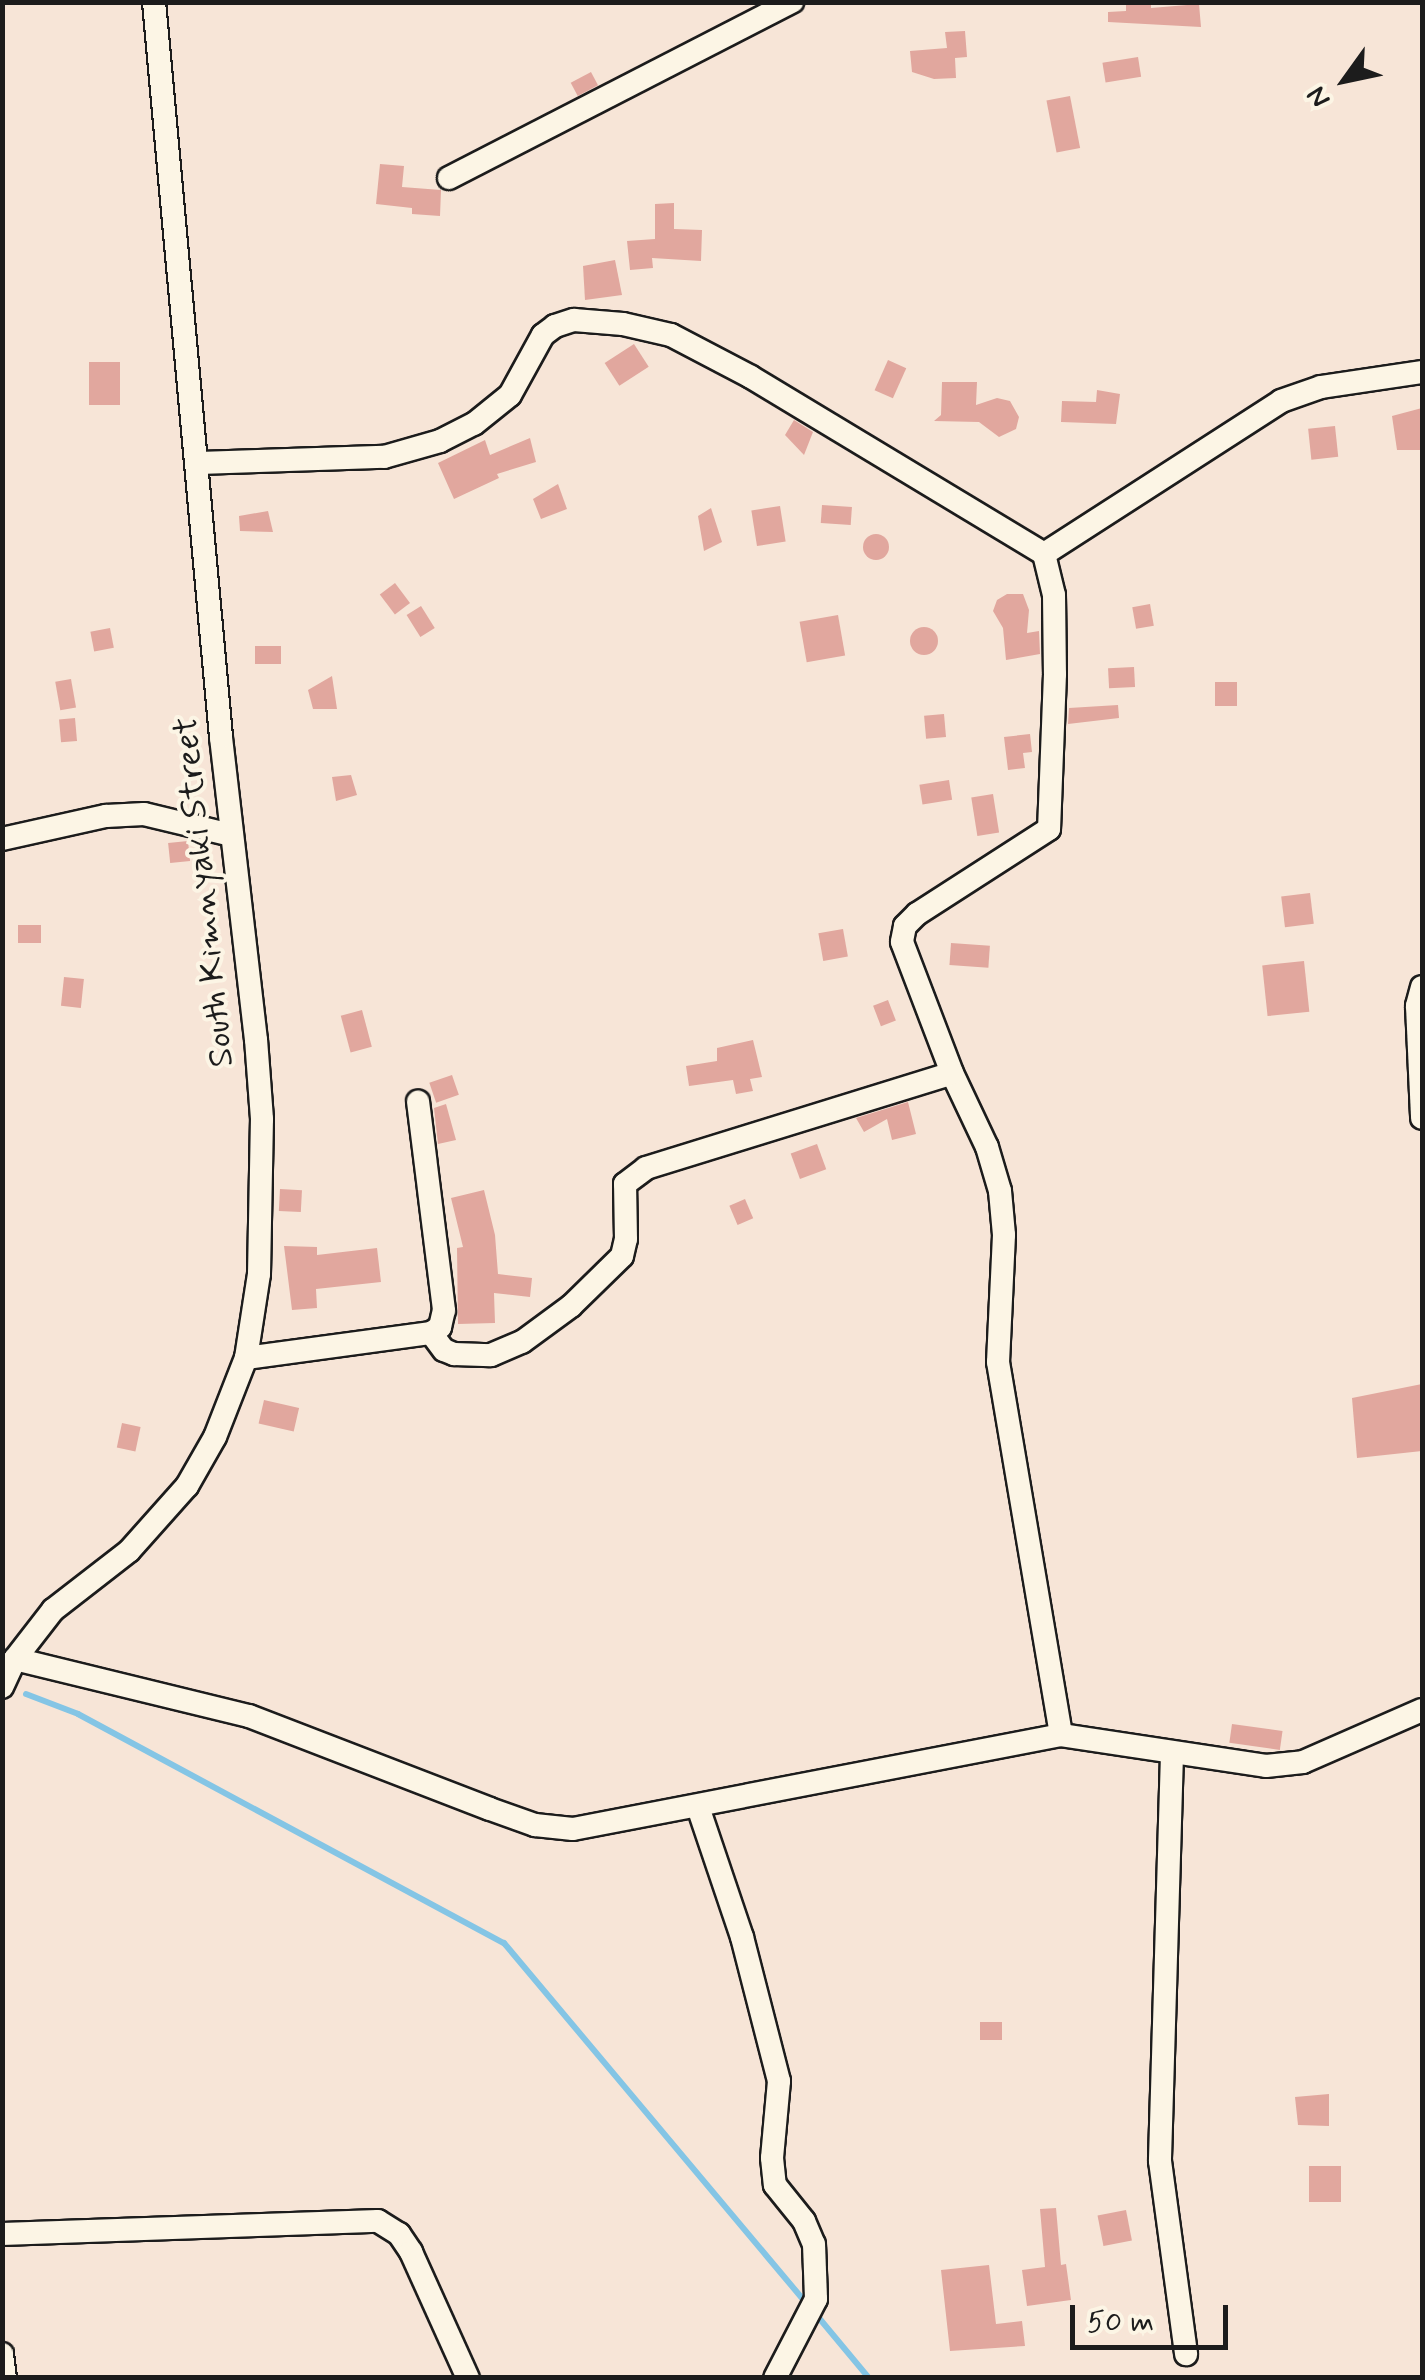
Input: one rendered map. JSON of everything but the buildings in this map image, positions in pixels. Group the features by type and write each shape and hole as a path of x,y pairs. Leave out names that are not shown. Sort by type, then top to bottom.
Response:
{"street":[{"name":"South Kimnyaki Street","path":"2,1687 15,1659 53,1610 129,1551 187,1486 214,1438 246,1358 259,1274 262,1120 250,972 231,835 154,2"},
{"path":"449,178 792,2"},
{"path":"199,462 384,457 440,441 474,424 510,395 544,335 555,326 574,320 623,324 672,335 751,376 1044,554 1051,571 1054,615 1055,752 1050,829 905,926 902,942 952,1072 987,1147 1000,1191 1004,1235 998,1362 1061,1735"},
{"path":"1044,554 1280,401 1321,388 1422,372"},
{"path":"2,839 106,816 144,814 231,835"},
{"path":"1422,987 1417,1006 1422,1118"},
{"path":"431,1334 454,1354 492,1354 522,1342 571,1306 622,1256 624,1184 646,1168 952,1072"},
{"path":"246,1358 431,1334 440,1327 444,1310 418,1102"},
{"path":"15,1659 249,1716 535,1825 573,1829 1061,1735 1266,1766 1303,1762 1422,1710"},
{"path":"1172,1754 1160,2161 1186,2354"},
{"path":"698,1807 742,1936 780,2081 772,2158 775,2185 782,2199 804,2221 814,2244 816,2299 776,2378"},
{"path":"2,2234 378,2221 399,2234 411,2252 468,2378"},
{"path":"2,2354 5,2378"}],"waterway":[{"path":"26,1694 78,1714 504,1943 806,2303"},
{"path":"814,2312 869,2378"}]}
